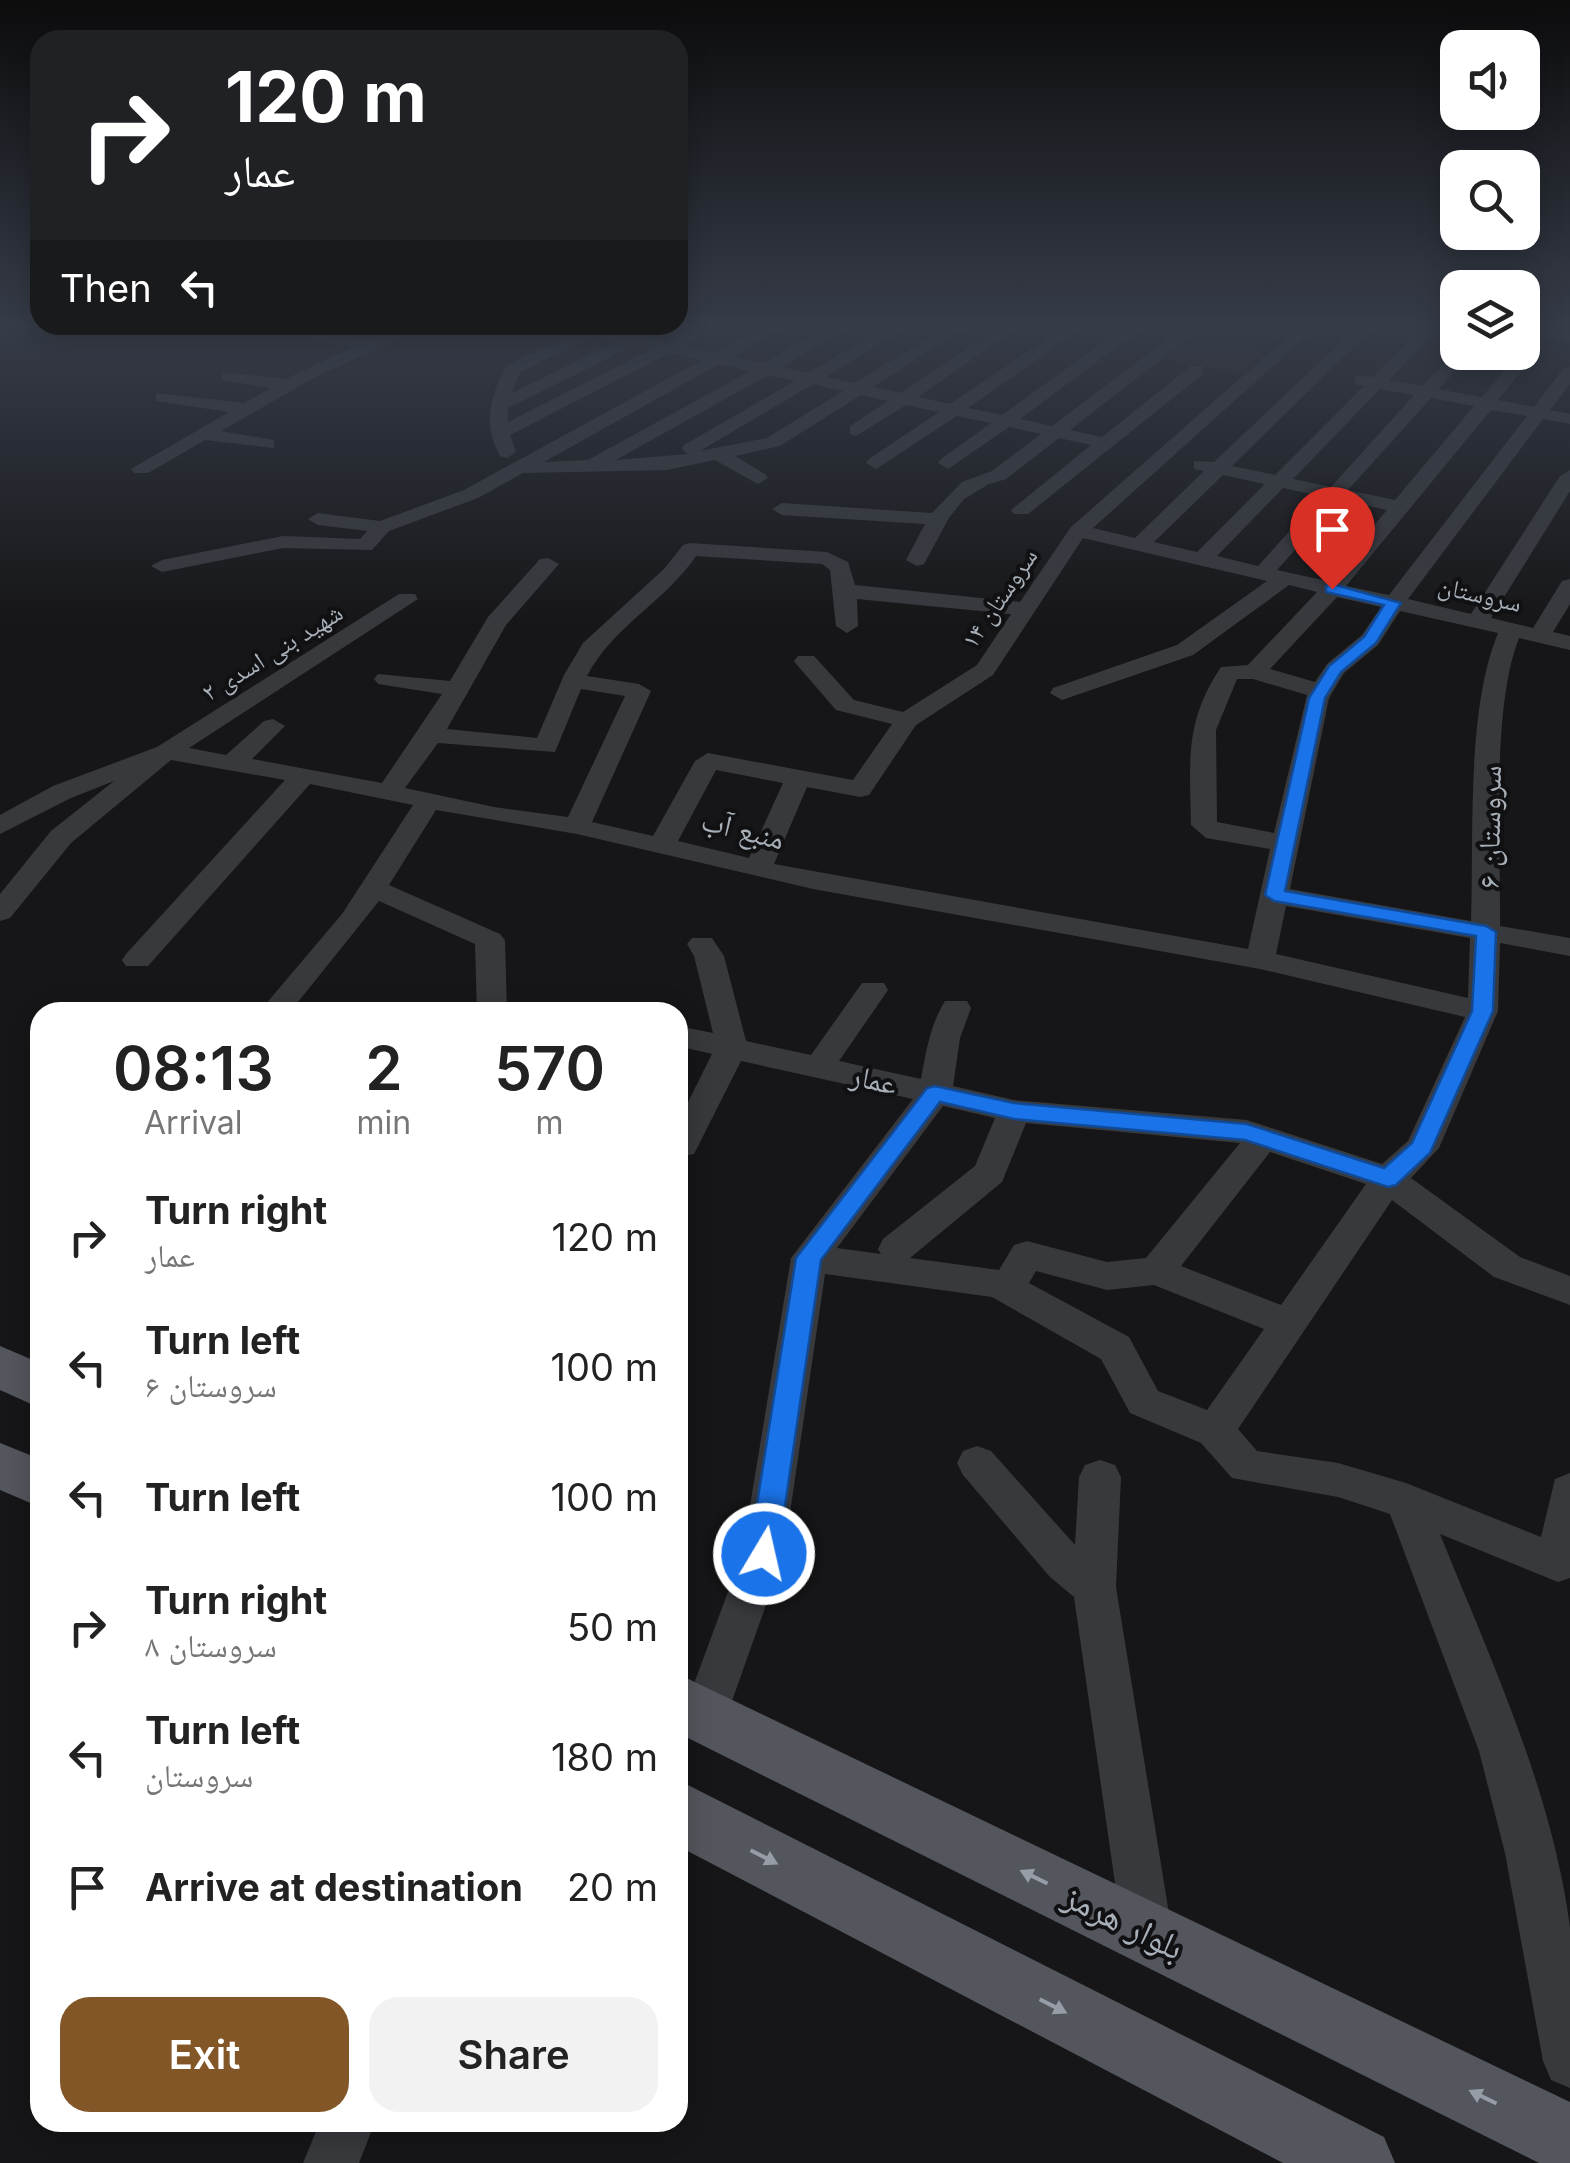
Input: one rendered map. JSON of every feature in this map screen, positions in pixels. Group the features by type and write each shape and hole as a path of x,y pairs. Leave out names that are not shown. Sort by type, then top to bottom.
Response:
{"main road":[{"path":"0,1366 30,1382"},
{"path":"0,1464 30,1479"},
{"name":"بلوار هرمز","path":"691,1709 1570,2140"},
{"path":"688,1817 1358,2163"}],"street":[{"path":"141,469 223,423"},
{"path":"498,423 498,434 516,468"},
{"path":"498,434 520,423"},
{"path":"318,519 382,527 471,494 599,423"},
{"path":"593,465 669,423"},
{"path":"667,464 737,423"},
{"path":"516,468 667,464 773,442 803,423"},
{"path":"822,423 910,440"},
{"path":"856,430 866,423"},
{"path":"876,463 935,423"},
{"path":"1005,423 948,463 1051,486"},
{"path":"1011,423 1104,443"},
{"path":"917,560 937,518 966,486 976,479 998,474 1068,423"},
{"path":"1020,510 1104,443 1139,423"},
{"name":"سروستان ۱۴","path":"907,720 984,670 1078,531 1163,457 1188,423"},
{"path":"1139,545 1219,469 1253,423"},
{"path":"1202,559 1337,423"},
{"path":"1062,693 1184,650 1274,576 1335,494 1399,423"},
{"path":"1254,672 1332,589 1470,423"},
{"path":"1260,960 1321,691 1334,669 1370,640 1531,423"},
{"path":"202,434 267,444"},
{"path":"717,454 758,478"},
{"path":"1163,457 1399,507"},
{"path":"1477,622 1570,476"},
{"path":"782,509 937,518"},
{"path":"162,566 283,542 365,546 382,527"},
{"name":"سروستان","path":"1078,531 1570,643"},
{"path":"431,735 546,747 574,680 599,638 672,574 690,550 827,558 840,567 848,626"},
{"path":"388,792 431,735 496,622 548,564"},
{"name":"سروستان ۶","path":"1215,1431 1388,1178 1422,1148 1482,1011 1490,720 1500,657 1570,586"},
{"path":"846,591 1026,609"},
{"name":"شهید بنی اسدی ۲","path":"166,752 407,598"},
{"path":"662,842 708,761 860,789 907,720 845,705 806,662"},
{"path":"1286,843 1216,832 1204,826 1199,766 1203,718 1229,672 1254,672 1321,691"},
{"path":"386,679 455,689"},
{"path":"574,680 639,692 577,826"},
{"path":"232,763 273,726"},
{"path":"0,826 62,792 166,752"},
{"path":"0,912 61,837 166,752"},
{"name":"منبع آب","path":"166,752 304,775 494,815 662,842 870,891 1260,960 1482,1011"},
{"path":"137,960 304,775"},
{"path":"758,866 798,780"},
{"path":"283,1002 354,919 429,800"},
{"path":"373,888 490,940 492,1002"},
{"path":"1274,895 1570,947"},
{"path":"688,1134 732,1047 709,956 702,944"},
{"path":"820,1066 874,990"},
{"path":"691,1709 764,1554 809,1258 935,1094 944,1038 956,1008"},
{"name":"عمار","path":"688,1038 1014,1111 1162,1123 1264,1137 1388,1178 1506,1267 1570,1291"},
{"path":"896,1249 990,1173 1014,1111"},
{"path":"1156,1271 1264,1137"},
{"path":"1007,1288 1027,1254 1106,1276 1156,1271 1288,1322"},
{"path":"809,1258 1007,1288 1115,1348 1144,1402 1215,1431 1246,1466 1338,1480 1406,1501 1558,1563 1570,1491"},
{"path":"977,1463 1065,1564 1094,1587"},
{"path":"1100,1477 1094,1587 1147,1932"},
{"path":"1406,1501 1503,1751 1530,1852 1570,2061"},
{"path":"332,2163 344,2132"}],"route":[{"path":"764,1554 809,1258 935,1094 1014,1111 1247,1132 1388,1178 1422,1148 1464,1061 1482,1011 1486,932 1274,895 1317,698 1334,669 1370,640 1394,603 1332,589"}]}
